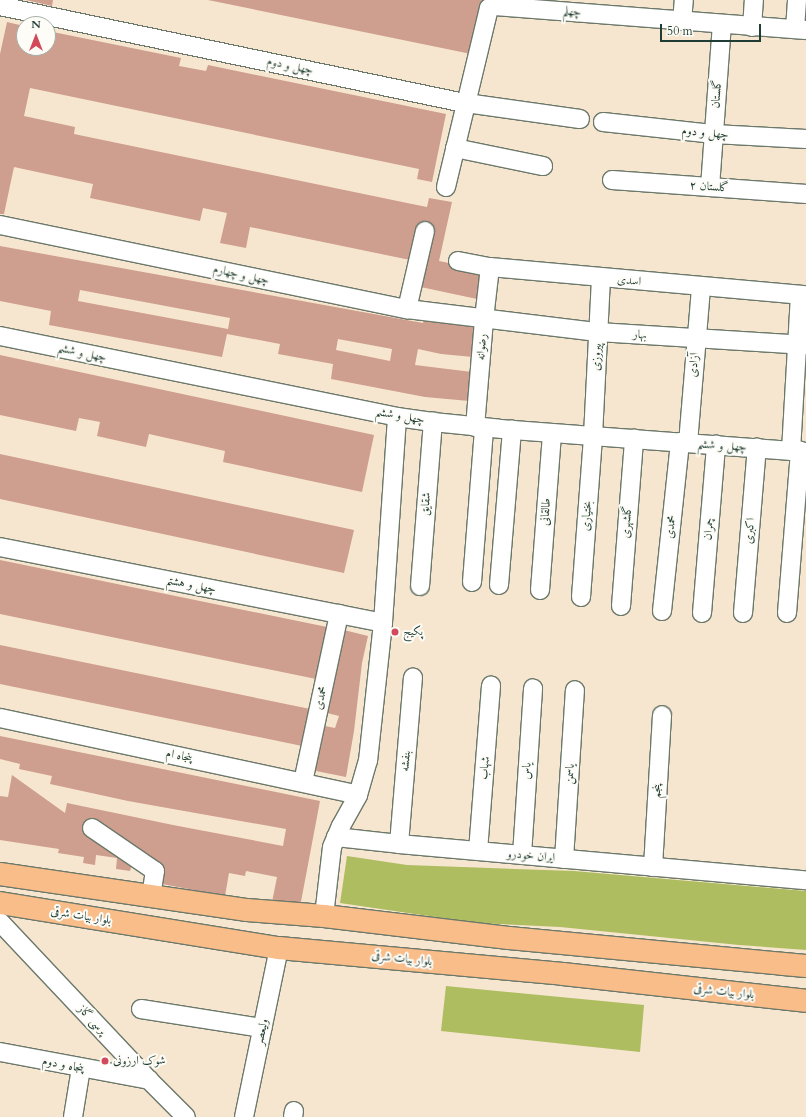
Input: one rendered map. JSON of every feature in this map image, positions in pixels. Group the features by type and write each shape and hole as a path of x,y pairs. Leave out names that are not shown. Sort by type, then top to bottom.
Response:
{"main road":[{"path":"0,874 247,910 324,916 509,938 806,966"},
{"name":"بلوار بیات شرقی","path":"0,903 279,948 470,965 806,1001"},
{"path":"470,965 476,958 477,950 476,942 471,934"},
{"path":"508,969 502,961 501,953 503,944 509,938"}],"street":[{"path":"682,21 684,0"},
{"path":"752,27 754,0"},
{"path":"797,0 801,30"},
{"name":"چهل و دوم","path":"0,6 466,103 580,119"},
{"name":"چهلم","path":"466,103 489,8 494,6 801,30"},
{"name":"گلستان","path":"710,187 722,25"},
{"path":"446,188 466,103"},
{"name":"چهل و دوم","path":"603,122 714,134 806,140"},
{"path":"455,148 543,166"},
{"name":"گلستان ۲","path":"612,180 806,194"},
{"name":"چهل و چهارم","path":"0,225 407,309 484,318"},
{"path":"407,309 425,231"},
{"name":"اسدی","path":"458,260 490,267 803,295 799,451 787,613"},
{"name":"رضوانه","path":"472,582 484,318 490,267"},
{"name":"پیروزی","path":"593,436 601,278"},
{"name":"آزادی","path":"684,443 701,287"},
{"name":"بهار","path":"484,318 598,332 696,339 802,344"},
{"name":"چهل و ششم","path":"0,336 397,417 512,430 799,451"},
{"path":"324,916 332,847 358,795 368,761 382,623 397,417"},
{"name":"شقایق","path":"420,586 433,422"},
{"path":"499,585 512,430"},
{"name":"طالقانی","path":"540,590 552,433"},
{"name":"بختیاری","path":"581,597 593,436"},
{"name":"گلشهری","path":"621,606 634,439"},
{"name":"محمدی","path":"662,611 684,443"},
{"name":"چمران","path":"702,612 716,445"},
{"name":"اکبری","path":"743,613 757,448"},
{"name":"چهل و هشتم","path":"0,547 382,623"},
{"name":"محمدی","path":"303,782 339,614"},
{"name":"بنفشه","path":"399,844 413,678"},
{"name":"شهاب","path":"478,851 491,686"},
{"name":"یاس","path":"522,855 533,688"},
{"name":"یاسمن","path":"564,859 575,690"},
{"name":"پنجم","path":"653,866 662,716"},
{"name":"پنجاه ام","path":"0,718 358,795"},
{"path":"92,828 155,871 151,896"},
{"name":"ایران خودرو","path":"336,837 399,844 806,880"},
{"name":"پرسی گاز","path":"0,922 149,1080 177,1113"},
{"name":"ولیعصر","path":"244,1117 279,948"},
{"path":"140,1009 263,1028"},
{"name":"پنجاه و دوم","path":"0,1052 149,1080"},
{"path":"72,1117 82,1068"}],"green space":[{"path":"347,856 407,865 574,871 806,891 806,950 739,945 560,927 476,923 340,903"},
{"path":"446,986 644,1005 640,1052 441,1031"}],"building":[{"path":"26,0 53,0 52,6"},
{"path":"208,0 487,0 476,55"},
{"path":"7,22 16,24 16,56 56,56 56,33 181,58 179,66 206,71 208,65 446,114 432,182 417,179 419,169 30,88 24,116 75,127 74,134 412,204 427,207 429,198 452,202 439,261 483,270 477,299 416,286 415,261 250,227 246,248 220,243 227,213 203,208 200,221 90,198 93,184 14,167 4,214 0,214 0,54"},
{"path":"0,246 423,323 424,319 475,325 473,357 441,354 418,349 415,365 472,372 469,401 425,397 331,379 333,364 278,354 280,344 227,334 222,357 49,325 51,311 0,301","holes":["80,290 230,318 228,329 78,301","338,339 392,349 390,361 336,350"]},
{"path":"0,355 374,435 362,492 223,462 225,451 149,434 146,447 97,436 100,422 79,418 76,431 0,415"},
{"path":"0,454 354,530 344,573 0,499"},
{"path":"0,560 332,628 321,680 0,614"},
{"path":"340,629 368,636 362,663 354,731 346,777 311,770 320,725 335,728 339,716 323,712"},
{"path":"0,645 315,710 307,747 0,684"},
{"path":"0,736 320,801 300,907 272,902 277,877 246,871 245,876 229,873 225,896 162,884 164,873 149,863 133,861 130,871 116,869 117,858 96,855 95,865 83,863 84,857 58,853 59,849 0,840 0,796 8,797 12,775 65,813 67,803 283,846 286,829 128,801 50,784 52,776 19,769 20,764 0,759"}],"place":[{"name":"پکیج","path":"395,632"},
{"name":"شوک ارزونی","path":"105,1061"}]}
